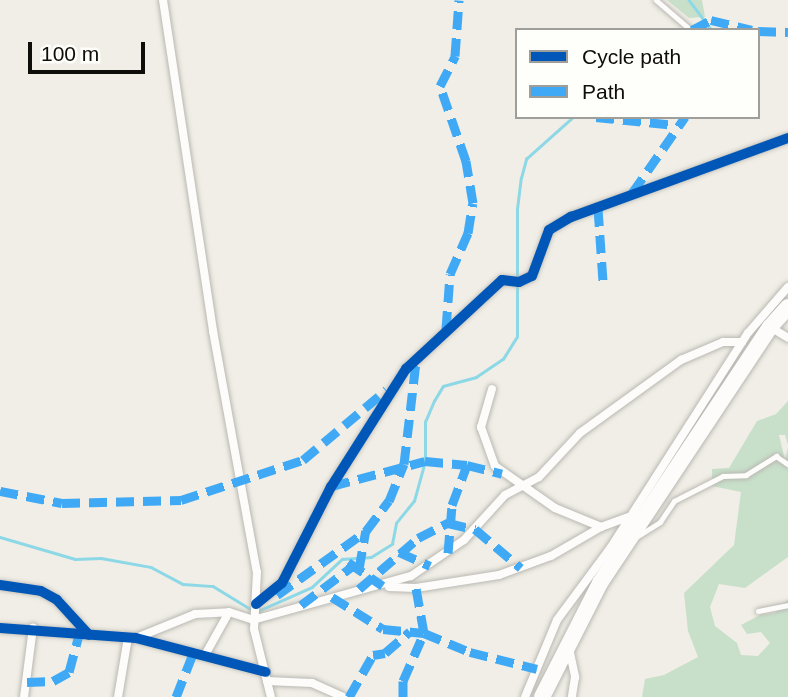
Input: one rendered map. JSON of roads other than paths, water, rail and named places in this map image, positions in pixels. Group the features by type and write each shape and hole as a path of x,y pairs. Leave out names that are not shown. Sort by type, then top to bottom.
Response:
{"highway":[{"path":"542,697 568,642 631,536 770,327 788,307"}],"street":[{"path":"163,0 213,331 257,572 253,620 271,697"},
{"path":"256,604 282,583 335,479 406,369 502,280 519,282 532,276 549,230 571,217 788,138"},
{"path":"525,697 557,620 629,517 742,342 788,287"},
{"path":"770,327 788,338"},
{"path":"132,638 195,614 229,612 253,620 383,586 430,566 464,540 505,495 539,477 580,433 684,358 723,342 742,342"},
{"path":"492,389 481,417 483,439 502,474 525,485 555,508 591,519 601,527"},
{"path":"383,586 416,588 499,575 551,556 601,527 629,517"},
{"path":"0,585 41,591 89,635"},
{"path":"205,655 229,612"},
{"path":"0,628 33,628 132,638 205,655 267,676 312,683 343,697"},
{"path":"24,697 33,628"},
{"path":"118,697 132,638"},
{"path":"568,642 575,677 572,697"}],"lane":[{"path":"656,0 689,28"},
{"path":"631,536 647,533 674,501 723,476 746,475 776,456 788,464"},
{"path":"758,611 788,605"}],"waterway":[{"path":"689,0 710,28"},
{"path":"258,611 312,587 342,559 371,557 392,544 396,523 414,501 425,461 425,422 443,386 476,377 503,359 517,337 517,209 521,178 526,159 571,119"},
{"path":"0,537 75,559 101,558 151,567 183,584 213,586 252,610"}]}
